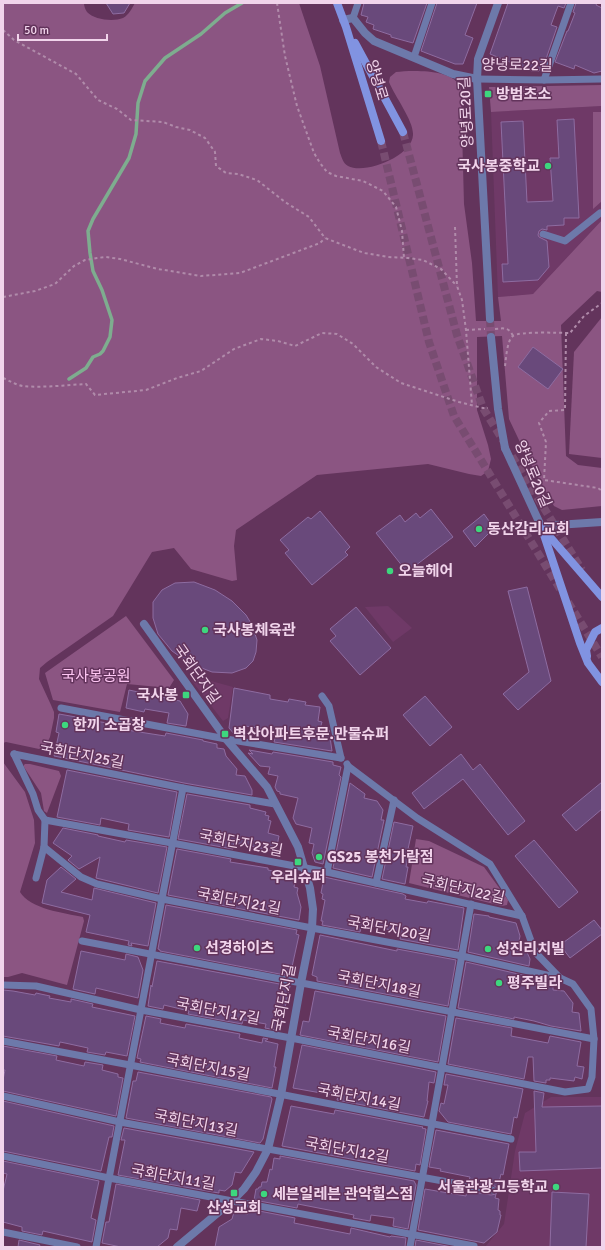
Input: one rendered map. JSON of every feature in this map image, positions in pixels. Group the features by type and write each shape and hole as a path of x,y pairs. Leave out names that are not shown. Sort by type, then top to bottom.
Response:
{"main road":[{"name":"양녕로","path":"337,3 345,24 381,141"},
{"name":"양녕로","path":"345,24 403,132"},
{"path":"541,526 602,597"},
{"path":"541,526 580,643 588,663 602,682"},
{"path":"588,663 586,650 594,632 602,628"}],"street":[{"name":"양녕로20길","path":"490,319 477,79 478,59 498,3"},
{"path":"345,24 353,18"},
{"name":"양녕로22길","path":"353,18 365,33 374,41 453,74 477,79"},
{"name":"양녕로20길","path":"491,337 498,409 505,448 541,526"},
{"path":"541,526 602,522"},
{"name":"국회단지길","path":"144,624 226,739 267,787 298,847 310,888 313,909 312,928 281,1095 268,1149 256,1172 244,1189 232,1201 177,1247"}],"lane":[{"path":"353,18 358,3"},
{"path":"414,57 432,3"},
{"path":"544,80 571,3"},
{"name":"양녕로22길","path":"477,79 602,79"},
{"path":"543,234 565,241 600,213"},
{"path":"322,696 329,706 341,758 348,766 417,818 490,864 522,916 535,952 560,978 573,984 591,1009 594,1039"},
{"path":"61,708 226,739 341,758"},
{"name":"국회단지25길","path":"36,878 44,846 45,820 38,810 34,794 14,754 183,788 275,804"},
{"path":"327,872 348,766"},
{"path":"120,1122 183,788"},
{"path":"376,883 394,800"},
{"name":"국회단지23길","path":"45,820 305,868"},
{"name":"국회단지21길","path":"44,846 81,877 97,884 162,899 312,928"},
{"name":"국회단지22길","path":"305,868 522,916"},
{"path":"410,1247 471,904"},
{"name":"국회단지20길","path":"312,928 462,956 560,978"},
{"name":"국회단지18길","path":"82,941 594,1039"},
{"name":"국회단지17길","path":"3,985 36,986 141,1010 291,1038"},
{"name":"국회단지16길","path":"291,1038 565,1092 588,1090 592,1077 594,1039"},
{"name":"국회단지15길","path":"3,1041 281,1095"},
{"name":"국회단지14길","path":"281,1095 511,1139"},
{"name":"국회단지13길","path":"3,1096 120,1122 268,1149"},
{"name":"국회단지11길","path":"109,1178 120,1122"},
{"name":"국회단지12길","path":"268,1149 492,1190"},
{"name":"국회단지11길","path":"3,1156 109,1178 474,1246"},
{"path":"96,1247 109,1178"},
{"path":"3,1232 77,1247"}],"path":[{"path":"277,3 285,56 297,106 314,154 327,172 336,176 363,181 383,191 396,207 402,230 404,258"},
{"path":"3,30 14,40 76,74 98,100 118,109 131,120 163,122 190,130 205,138 215,152 216,166 226,173 238,174 256,180 285,202 309,217 325,238 364,253 423,260 441,269 457,286"},
{"path":"455,227 457,286 462,300 466,330 472,405"},
{"path":"3,297 35,291 55,284 74,266 85,260 106,257 158,269 201,276 240,273 320,243 325,238"},
{"path":"505,371 509,341 512,336 528,333 570,333 584,316 602,303"},
{"path":"504,328 509,330 512,336"},
{"path":"466,330 474,330"},
{"path":"3,378 23,386 86,384 95,395 146,390 177,378 201,372 234,349 261,339 278,341 295,346 322,333 337,334 353,344 376,367 401,383 483,408 498,409"},
{"path":"566,333 565,410 549,411 539,424 546,442 544,480 598,488 602,491"}],"shaded area":[{"name":"국사봉중학교","path":"602,106 602,220 533,294 498,297 491,112"},
{"path":"388,606 412,628 393,642 365,607"},
{"path":"193,676 233,687 228,718 223,721 192,681"},
{"name":"서울관광고등학교","path":"551,1097 602,1097 602,1247 485,1247 504,1224 515,1151 525,1113"}],"green space":[{"path":"3,3 84,3 87,12 90,15 110,20 125,17 135,3 299,3 320,66 340,153 346,165 356,168 376,166 386,162 405,150 411,143 413,129 389,82 390,77 396,72 420,71 440,73 455,80 461,90 464,204 472,263 476,321 501,321 498,297 533,294 602,220 602,292 597,291 561,325 566,456 578,465 602,468 602,506 562,510 554,506 527,457 509,419 502,336 477,337 477,410 491,459 488,471 481,476 428,464 317,475 236,530 234,546 237,580 232,581 191,569 174,548 152,552 113,616 40,668 39,679 54,712 50,737 46,745 39,749 6,742 3,743"},
{"path":"602,85 602,106 491,112 489,87"},
{"path":"593,112 602,112 602,201 593,209"},
{"path":"602,317 602,458 569,454 574,352"},
{"name":"국사봉공원","path":"126,616 174,680 169,688 127,684 120,712 53,700 45,673"},
{"path":"3,762 25,792 34,820 35,843 20,892 31,903 57,912 83,917 84,921 67,985 22,973 3,977"},
{"path":"25,764 59,771 61,776 47,813 44,811 41,793 24,767"},
{"path":"416,839 429,841 484,867 508,900 507,905 502,906 409,883"}],"building":[{"path":"106,3 130,3 124,13 113,14"},
{"path":"364,3 427,3 413,43 391,37 391,35 373,29 374,25 366,22 368,17 361,15"},
{"path":"437,3 477,3 465,35 473,38 463,64 455,64 421,51"},
{"path":"508,3 566,3 564,8 558,6 551,25 557,27 546,59 544,58 539,71 532,71 490,54"},
{"path":"576,3 597,3 596,5 602,8 602,71 594,73 575,65 574,69 555,62 575,13 573,12"},
{"path":"574,119 579,218 564,218 564,225 547,226 547,230 542,229 539,231 539,237 547,241 549,267 538,280 503,282 502,264 508,264 501,122 523,121 527,202 553,201 550,158 559,158 557,120"},
{"path":"533,347 563,369 548,389 518,367"},
{"path":"431,509 453,537 407,572 376,533 400,515 405,522 416,513 420,518"},
{"path":"320,511 350,547 345,552 348,555 312,585 285,553 289,550 280,540 308,517 311,519"},
{"name":"동산감리교회","path":"484,514 494,528 475,547 463,531"},
{"name":"국사봉체육관","path":"194,582 215,590 232,601 246,615 252,625 257,640 256,652 253,661 246,668 232,673 212,672 189,663 172,651 158,634 153,618 153,602 162,590 175,583"},
{"path":"527,587 551,681 518,710 503,694 529,672 508,591"},
{"path":"356,607 391,648 360,675 330,641 336,636 330,629"},
{"path":"234,688 270,695 270,699 288,702 289,699 306,702 305,705 320,707 318,721 322,722 320,729 329,730 332,751 274,742 276,735 269,734 270,730 245,726 243,736 235,735 229,728"},
{"path":"129,690 180,701 188,714 186,726 167,723 169,713 145,709 144,712 126,708"},
{"path":"425,696 452,727 430,746 403,715"},
{"path":"59,714 120,725 120,729 165,736 166,733 217,744 217,748 224,749 226,756 237,769 236,775 245,776 252,790 252,795 184,783 54,756 59,733 56,732"},
{"path":"249,750 272,754 273,752 333,762 333,765 341,767 339,775 341,777 323,864 315,862 312,853 314,844 309,843 312,828 296,824 293,818 298,798 280,794 275,787 278,776 268,774 270,767 260,766 248,753 253,754"},
{"path":"461,754 473,770 480,764 525,821 508,835 463,779 424,809 412,793"},
{"path":"67,770 177,792 169,837 128,830 129,824 101,818 100,825 57,817"},
{"path":"602,782 602,809 576,831 562,815"},
{"path":"350,783 365,794 364,798 377,801 383,810 381,820 384,820 372,877 333,868"},
{"path":"187,794 250,805 250,808 266,812 265,815 269,816 268,820 271,821 268,833 279,836 276,851 234,843 233,849 178,839"},
{"path":"394,822 413,826 408,849 410,849 406,867 408,867 405,884 382,879"},
{"path":"63,828 125,842 126,840 167,847 158,893 96,878 100,857 79,869 68,860 72,856 53,843"},
{"path":"534,840 578,892 559,908 515,856"},
{"path":"177,849 231,859 230,862 268,868 268,870 294,875 294,887 298,888 297,893 301,907 299,920 168,895"},
{"path":"61,867 76,879 61,892 92,900 94,888 156,903 148,946 131,943 132,946 128,945 129,941 86,932 90,915 42,903 47,880"},
{"path":"324,877 403,894 406,896 405,899 427,903 428,901 464,908 458,950 400,939 401,932 362,924 360,932 322,925 323,921 321,921 325,900 322,899 323,894 321,893"},
{"path":"166,905 297,930 296,934 299,935 290,976 160,951 158,949"},
{"path":"474,914 516,923 520,936 518,947 525,948 530,959 529,966 468,952"},
{"path":"594,920 602,930 602,934 570,958 560,945"},
{"path":"320,935 397,951 397,949 456,960 448,1006 317,981 317,977 312,975"},
{"path":"81,951 125,960 126,954 138,957 143,970 138,998 96,988 95,994 73,989"},
{"path":"157,961 290,986 281,1025 276,1030 265,1028 266,1024 243,1020 242,1024 188,1014 189,1011 164,1005 163,1009 148,1006"},
{"path":"466,962 527,976 526,980 553,986 553,990 564,991 573,1003 572,1012 579,1013 581,1031 551,1026 514,1017 514,1019 458,1008"},
{"path":"3,990 35,995 36,993 50,996 49,998 71,1002 71,999 93,1004 92,1007 135,1016 127,1056 106,1052 105,1055 87,1052 88,1048 60,1042 59,1046 3,1036"},
{"path":"315,991 446,1016 438,1062 300,1035 303,1021 309,1022"},
{"path":"146,1016 161,1019 160,1023 185,1028 186,1024 240,1034 239,1038 262,1043 263,1038 268,1039 265,1041 278,1044 272,1088 140,1062 141,1059 137,1058"},
{"path":"456,1018 512,1028 511,1036 548,1043 550,1036 581,1042 577,1066 584,1067 582,1079 575,1077 574,1081 550,1078 550,1080 546,1080 546,1083 534,1081 533,1057 528,1057 524,1079 448,1064"},
{"path":"302,1045 436,1072 434,1083 429,1082 428,1101 424,1117 337,1100 338,1096 293,1088"},
{"path":"3,1046 57,1056 56,1060 84,1066 85,1062 103,1065 102,1070 118,1074 118,1077 123,1078 116,1116 3,1091 5,1070 3,1070"},
{"path":"138,1072 271,1097 272,1099 263,1139 260,1143 126,1118 133,1081 136,1081"},
{"path":"446,1074 523,1089 517,1118 514,1117 511,1134 448,1122 439,1111 441,1103 444,1104 448,1085 444,1085"},
{"path":"534,1091 544,1093 542,1107 602,1106 602,1168 520,1171 519,1152 536,1152"},
{"path":"3,1101 114,1126 112,1137 109,1137 101,1171 3,1151"},
{"path":"291,1106 334,1114 335,1110 423,1127 422,1128 426,1129 420,1165 416,1164 415,1171 282,1146"},
{"path":"124,1128 254,1152 241,1173 235,1172 232,1185 225,1191 219,1190 219,1193 118,1175 125,1140 121,1140"},
{"path":"436,1130 509,1144 503,1175 501,1174 497,1190 497,1188 493,1185 469,1181 470,1177 440,1171 441,1169 429,1167"},
{"path":"280,1156 414,1181 416,1185 408,1229 393,1226 394,1218 371,1215 370,1221 353,1218 354,1215 298,1204 297,1208 254,1200 256,1189 261,1187 262,1182 267,1182 270,1169 272,1170 274,1158 280,1159"},
{"path":"3,1161 99,1181 91,1218 96,1220 92,1242 43,1231 42,1235 22,1231 22,1227 3,1222 3,1191 7,1174 3,1173"},
{"path":"116,1184 200,1200 197,1211 181,1208 177,1230 170,1229 168,1238 157,1247 121,1247 102,1243 106,1222 109,1222"},
{"path":"425,1189 466,1196 467,1191 491,1195 496,1194 495,1198 499,1199 498,1210 500,1211 501,1215 497,1232 484,1243 418,1230"},
{"path":"552,1192 589,1194 586,1247 550,1247"},
{"path":"249,1209 295,1218 294,1223 350,1234 351,1228 390,1237 406,1238 405,1247 215,1247 219,1227 232,1219 234,1212 248,1214"},
{"path":"19,1240 40,1245 39,1247 18,1247"},
{"path":"416,1240 452,1247 415,1247"}],"waterway":[{"path":"69,379 86,368 93,357 103,351 110,337 112,320 102,290 93,271 88,231 93,219 129,158 136,134 138,103 145,81 165,58 201,34 225,13 242,3"}],"tunnel":[{"path":"403,132 457,335 483,408 504,442"},
{"path":"381,141 429,342 454,416 560,589"},
{"path":"490,319 491,337"},
{"path":"512,456 582,570"},
{"path":"568,602 602,657"}],"place":[{"name":"방범초소","path":"488,94"},
{"name":"국사봉중학교","path":"548,166"},
{"name":"동산감리교회","path":"479,529"},
{"name":"오늘헤어","path":"390,571"},
{"name":"국사봉체육관","path":"205,630"},
{"name":"국사봉","path":"186,695"},
{"name":"한끼 소곱창","path":"65,725"},
{"name":"벽산아파트후문.만물슈퍼","path":"225,734"},
{"name":"GS25 봉천가람점","path":"319,857"},
{"name":"우리슈퍼","path":"298,862"},
{"name":"선경하이츠","path":"197,948"},
{"name":"성진리치빌","path":"488,949"},
{"name":"평주빌라","path":"499,983"},
{"name":"서울관광고등학교","path":"556,1187"},
{"name":"산성교회","path":"234,1193"},
{"name":"세븐일레븐 관악힐스점","path":"264,1194"}]}
